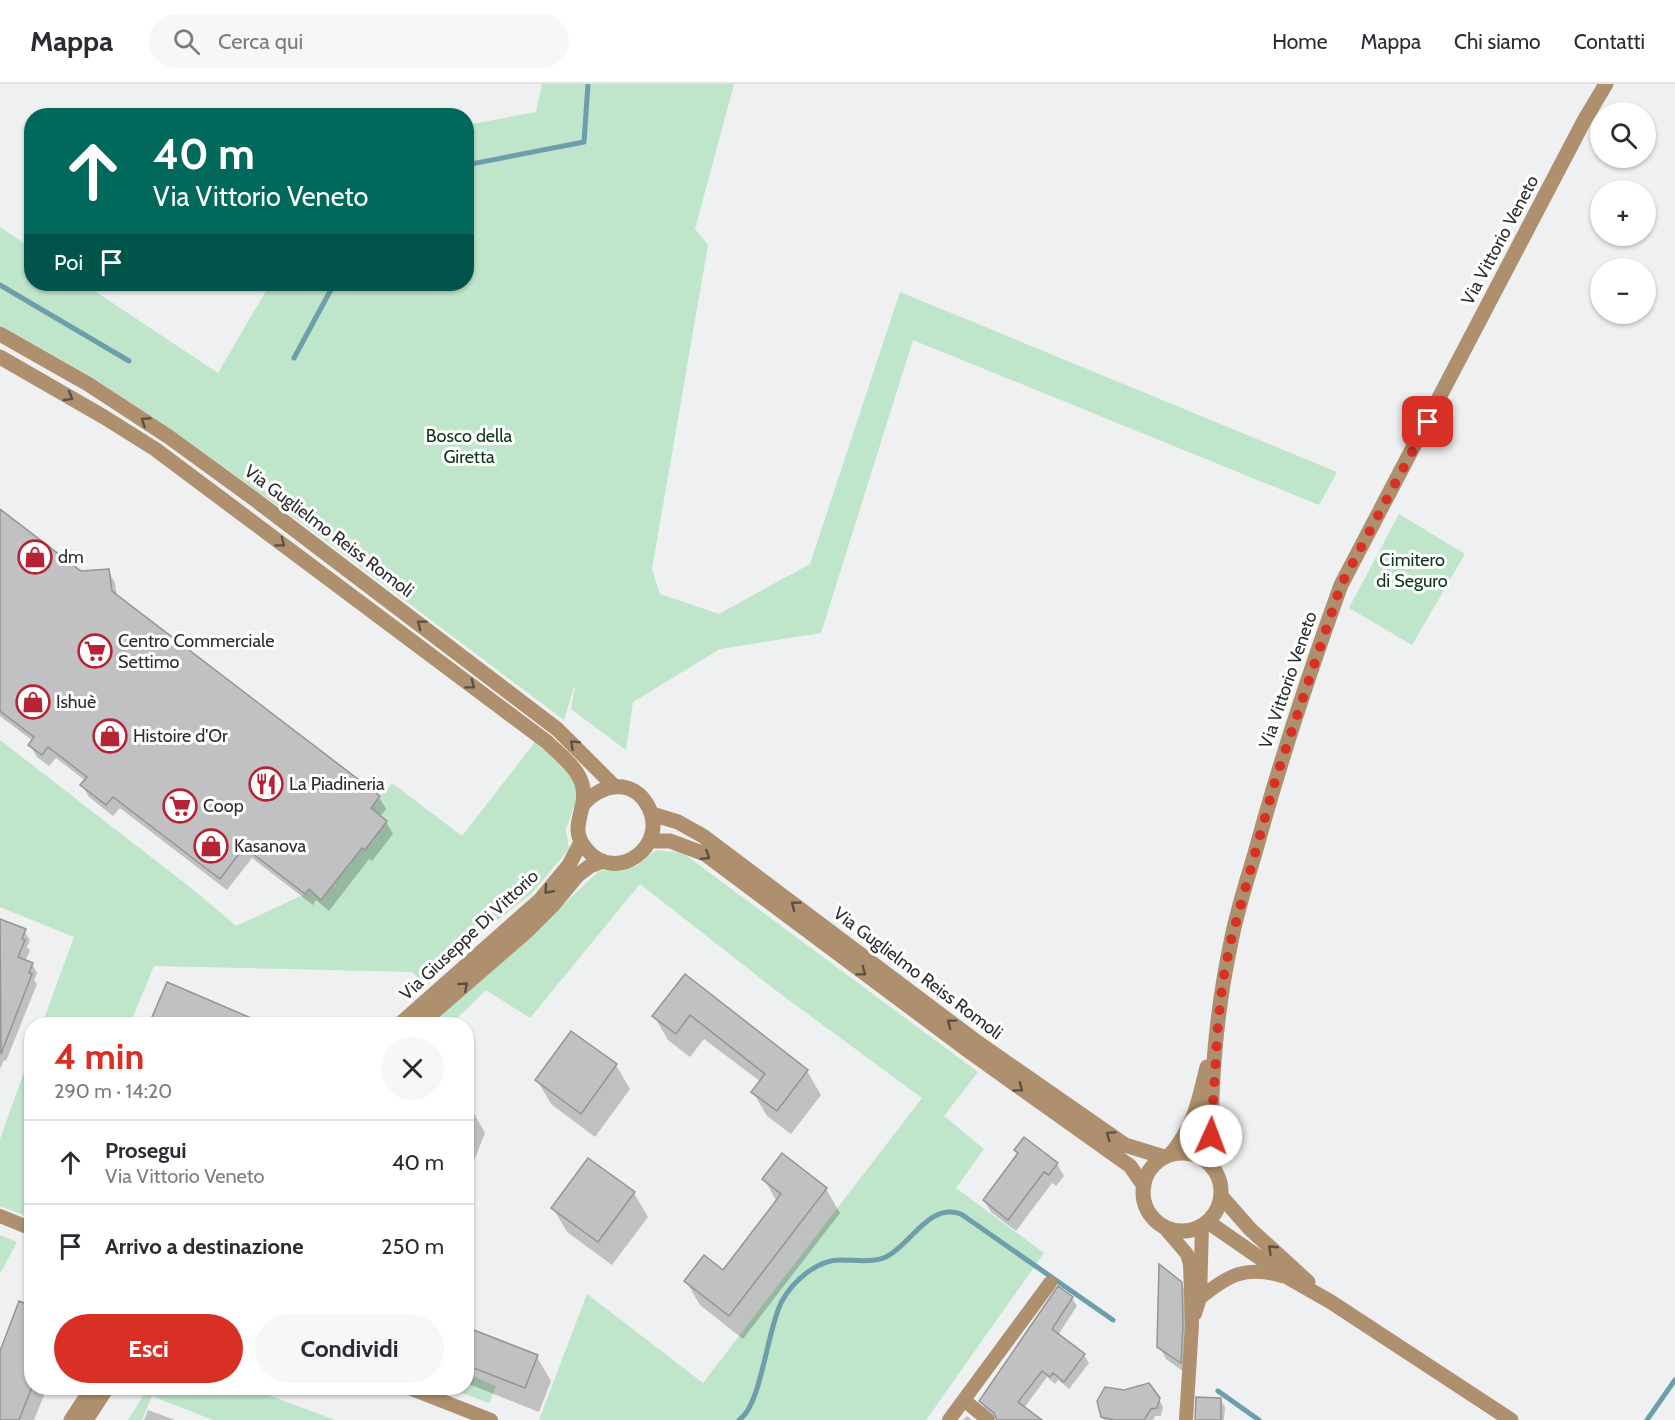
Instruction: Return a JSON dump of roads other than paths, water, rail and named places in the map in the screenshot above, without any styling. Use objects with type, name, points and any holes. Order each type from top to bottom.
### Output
[{"type":"street","name":"Via Vittorio Veneto","points":[[1218,1023],[1231,940],[1276,778],[1341,585],[1585,119],[1606,84]]},
{"type":"street","name":"Via Guglielmo Reiss Romoli","points":[[0,334],[88,384],[169,437],[316,544],[557,729],[615,787]]},
{"type":"street","points":[[0,355],[5,350],[12,351],[54,376],[88,384]]},
{"type":"street","name":"Via Guglielmo Reiss Romoli","points":[[0,355],[155,449],[547,742],[576,772],[583,788],[582,806]]},
{"type":"street","points":[[155,449],[162,445],[170,447],[266,518],[316,544]]},
{"type":"street","points":[[615,787],[627,788],[647,803],[654,827],[651,841],[636,858],[614,864],[603,861],[586,850],[578,830],[578,818],[582,806],[590,796],[602,789],[615,787]]},
{"type":"street","name":"Via Guglielmo Reiss Romoli","points":[[652,814],[678,822],[703,836],[977,1042],[1125,1145],[1167,1156]]},
{"type":"street","name":"Via Guglielmo Reiss Romoli","points":[[651,841],[670,841],[705,854],[970,1052],[1130,1166],[1144,1186]]},
{"type":"street","name":"Via Giuseppe Di Vittorio","points":[[408,1017],[540,900],[569,865],[581,842]]},
{"type":"street","name":"Via Giuseppe Di Vittorio","points":[[428,1017],[527,931],[578,875],[590,866],[603,861]]},
{"type":"street","points":[[1167,1156],[1182,1140],[1195,1117],[1218,1023]]},
{"type":"street","points":[[1163,1226],[1184,1231],[1205,1223],[1217,1210],[1221,1196],[1220,1182],[1214,1169],[1211,1119],[1218,1023]]},
{"type":"street","points":[[1186,1420],[1192,1325],[1190,1264],[1187,1254],[1148,1210],[1143,1195],[1144,1186],[1148,1173],[1157,1161],[1167,1156],[1182,1153],[1193,1154],[1214,1169]]},
{"type":"street","points":[[1221,1196],[1250,1229],[1331,1302]]},
{"type":"street","points":[[0,1216],[24,1226]]},
{"type":"street","points":[[1205,1223],[1512,1420]]},
{"type":"street","points":[[1192,1325],[1200,1298],[1205,1223]]},
{"type":"street","points":[[1200,1298],[1221,1281],[1247,1271],[1265,1271],[1289,1278]]},
{"type":"street","points":[[949,1420],[1050,1283]]},
{"type":"street","points":[[71,1420],[87,1395]]},
{"type":"street","points":[[86,1420],[102,1395]]},
{"type":"street","points":[[427,1395],[491,1420]]},
{"type":"street","points":[[964,1400],[988,1420]]},
{"type":"waterway","points":[[474,163],[584,142],[588,84]]},
{"type":"waterway","points":[[0,285],[129,361]]},
{"type":"waterway","points":[[294,358],[330,291]]},
{"type":"waterway","points":[[739,1420],[747,1412],[753,1399],[777,1313],[792,1286],[814,1268],[831,1261],[869,1261],[886,1257],[904,1244],[921,1226],[939,1214],[950,1212],[961,1214],[1113,1320]]},
{"type":"waterway","points":[[1647,1420],[1675,1380]]},
{"type":"waterway","points":[[1218,1391],[1259,1420]]},
{"type":"place","name":"dm","points":[[35,557]]},
{"type":"place","name":"Centro Commerciale Settimo","points":[[95,651]]},
{"type":"place","name":"Ishuè","points":[[33,702]]},
{"type":"place","name":"Histoire d'Or","points":[[110,736]]},
{"type":"place","name":"La Piadineria","points":[[266,784]]},
{"type":"place","name":"Coop","points":[[180,806]]},
{"type":"place","name":"Kasanova","points":[[211,846]]},
{"type":"park label","name":"Bosco della Giretta","points":[[469,446]]},
{"type":"park label","name":"Cimitero di Seguro","points":[[1412,570]]}]
